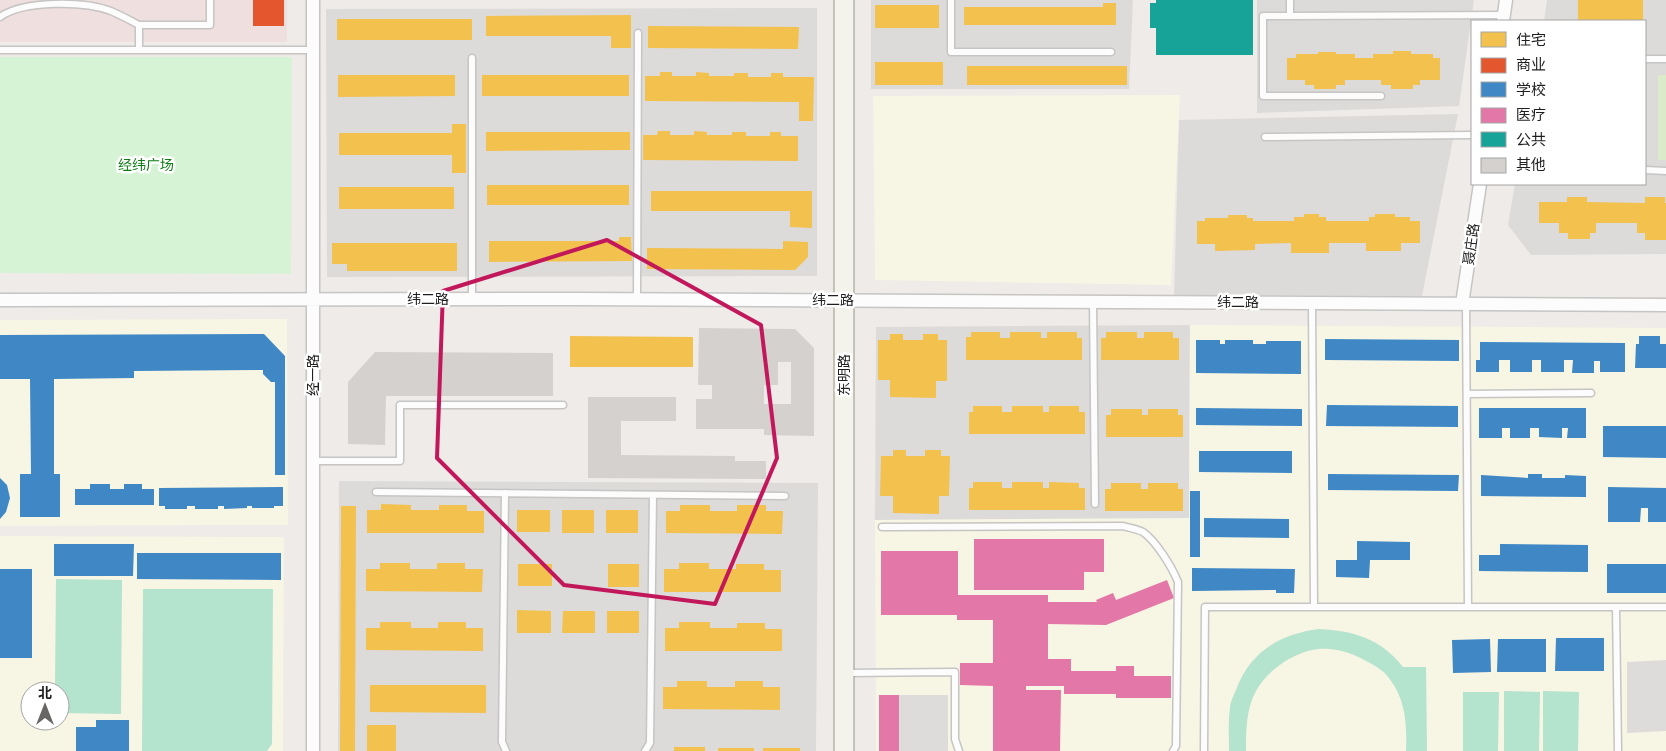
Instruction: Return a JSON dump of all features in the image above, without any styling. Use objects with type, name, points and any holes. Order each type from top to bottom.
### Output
[{"type":"street","name":"经一路","points":[[313,0],[313,751]]},
{"type":"street","name":"东明路","points":[[844,0],[844,751]]},
{"type":"street","points":[[1504,18],[1506,0]]},
{"type":"street","name":"聂庄路","points":[[1464,304],[1480,185]]},
{"type":"street","name":"纬二路","points":[[0,300],[637,299],[1666,305]]},
{"type":"lane","points":[[0,17],[26,6],[55,4],[78,5],[110,10],[139,25],[210,25],[210,0]]},
{"type":"lane","points":[[951,0],[951,52],[1111,52]]},
{"type":"lane","points":[[1290,0],[1290,16]]},
{"type":"lane","points":[[1382,96],[1263,96],[1263,16],[1504,18]]},
{"type":"lane","points":[[139,25],[139,50]]},
{"type":"lane","points":[[637,299],[638,33]]},
{"type":"lane","points":[[0,50],[313,50]]},
{"type":"lane","points":[[472,58],[472,299]]},
{"type":"lane","points":[[1646,59],[1666,59]]},
{"type":"lane","points":[[1265,137],[1471,135]]},
{"type":"lane","points":[[1646,170],[1666,171]]},
{"type":"lane","points":[[1093,302],[1095,504]]},
{"type":"lane","points":[[1312,303],[1314,607]]},
{"type":"lane","points":[[1464,304],[1467,394],[1468,606]]},
{"type":"lane","points":[[1467,394],[1591,393]]},
{"type":"lane","points":[[313,461],[400,461],[400,405],[563,405]]},
{"type":"lane","points":[[376,492],[784,496]]},
{"type":"lane","points":[[505,494],[502,742],[506,751]]},
{"type":"lane","points":[[645,751],[650,743],[653,495]]},
{"type":"lane","points":[[882,526],[1123,526],[1143,532],[1173,569],[1178,582],[1176,746],[1173,751]]},
{"type":"lane","points":[[1204,751],[1205,607],[1666,607]]},
{"type":"lane","points":[[1616,607],[1618,751]]},
{"type":"lane","points":[[844,673],[955,672],[955,739],[959,751]]},
{"type":"highlighted area","points":[[607,240],[761,325],[777,458],[715,604],[564,585],[437,458],[443,291]]},
{"type":"shaded area","points":[[0,0],[287,0],[287,42],[0,42]]},
{"type":"shaded area","points":[[871,0],[1133,0],[1129,89],[871,89]]},
{"type":"shaded area","points":[[1257,0],[1474,0],[1459,106],[1257,113]]},
{"type":"shaded area","points":[[1547,0],[1666,0],[1666,254],[1531,255],[1508,225],[1515,185],[1646,185],[1646,20],[1544,20]]},
{"type":"shaded area","points":[[817,8],[817,276],[327,277],[326,9]]},
{"type":"shaded area","points":[[1180,95],[1171,285],[875,280],[873,96]]},
{"type":"shaded area","points":[[1458,114],[1422,296],[1174,295],[1179,120]]},
{"type":"shaded area","points":[[287,319],[288,525],[0,526],[0,320]]},
{"type":"shaded area","points":[[1190,325],[1189,519],[875,520],[876,327]]},
{"type":"shaded area","points":[[1190,325],[1666,328],[1666,751],[876,751],[875,520],[1189,518]]},
{"type":"shaded area","points":[[339,481],[818,483],[816,751],[338,751]]},
{"type":"shaded area","points":[[0,536],[284,537],[283,751],[0,751]]},
{"type":"shaded area","points":[[1666,660],[1666,731],[1627,733],[1627,662]]},
{"type":"shaded area","points":[[899,695],[948,695],[948,751],[899,751]]},
{"type":"green space","name":"经纬广场","points":[[0,57],[292,57],[291,274],[0,273]]},
{"type":"green space","points":[[1658,75],[1666,75],[1666,160],[1658,160]]},
{"type":"green space","points":[[56,579],[122,580],[121,714],[70,713],[70,681],[55,681]]},
{"type":"green space","points":[[143,589],[273,589],[272,744],[267,751],[142,751]]},
{"type":"green space","points":[[1319,629],[1355,634],[1366,638],[1385,649],[1403,667],[1426,667],[1427,751],[1406,751],[1406,722],[1402,704],[1395,686],[1385,673],[1374,665],[1349,653],[1319,649],[1308,651],[1287,660],[1261,682],[1248,712],[1246,751],[1229,751],[1229,713],[1231,703],[1242,676],[1250,665],[1258,655],[1280,640],[1305,631]]},
{"type":"green space","points":[[1504,691],[1540,692],[1539,751],[1504,751]]},
{"type":"green space","points":[[1543,691],[1579,692],[1578,751],[1543,751]]},
{"type":"green space","points":[[1463,692],[1499,692],[1498,751],[1463,751]]},
{"type":"building: 住宅","points":[[1578,0],[1643,0],[1643,20],[1578,20]]},
{"type":"building: 住宅","points":[[1103,3],[1116,3],[1116,25],[964,25],[964,7],[1103,7]]},
{"type":"building: 住宅","points":[[875,5],[939,5],[939,28],[875,28]]},
{"type":"building: 住宅","points":[[631,15],[631,48],[611,48],[611,36],[486,36],[486,16]]},
{"type":"building: 住宅","points":[[337,19],[472,19],[472,40],[337,40]]},
{"type":"building: 住宅","points":[[648,26],[799,27],[798,49],[648,48]]},
{"type":"building: 住宅","points":[[1393,51],[1411,51],[1411,54],[1433,54],[1433,58],[1440,58],[1440,80],[1420,80],[1420,85],[1413,85],[1413,89],[1391,89],[1391,85],[1381,85],[1381,80],[1345,80],[1345,85],[1336,85],[1336,89],[1314,89],[1314,85],[1305,85],[1305,80],[1287,80],[1287,58],[1296,58],[1296,54],[1336,52],[1336,54],[1355,54],[1355,58],[1373,58],[1373,54],[1393,54]]},
{"type":"building: 住宅","points":[[875,62],[943,62],[943,85],[875,85]]},
{"type":"building: 住宅","points":[[967,66],[1127,66],[1127,85],[967,85]]},
{"type":"building: 住宅","points":[[660,72],[672,72],[672,76],[696,76],[696,72],[709,73],[709,76],[734,76],[734,73],[748,73],[748,77],[771,77],[771,73],[783,73],[783,77],[814,77],[813,121],[799,121],[799,102],[645,101],[645,76],[660,76]]},
{"type":"building: 住宅","points":[[338,75],[455,75],[455,96],[338,97]]},
{"type":"building: 住宅","points":[[482,75],[629,75],[629,96],[482,96]]},
{"type":"building: 住宅","points":[[452,124],[466,124],[466,173],[452,173],[452,155],[339,155],[339,133],[452,133]]},
{"type":"building: 住宅","points":[[658,131],[670,131],[670,135],[694,135],[694,131],[707,132],[707,135],[732,135],[732,132],[746,132],[746,136],[770,136],[770,132],[781,132],[781,136],[798,136],[798,161],[643,160],[643,135],[657,135]]},
{"type":"building: 住宅","points":[[486,132],[630,132],[630,150],[486,151]]},
{"type":"building: 住宅","points":[[487,185],[629,185],[629,205],[487,205]]},
{"type":"building: 住宅","points":[[339,187],[454,187],[454,209],[339,209]]},
{"type":"building: 住宅","points":[[651,191],[812,191],[812,228],[790,227],[790,211],[651,211]]},
{"type":"building: 住宅","points":[[1567,197],[1587,197],[1587,202],[1645,203],[1645,197],[1665,197],[1666,240],[1645,240],[1645,233],[1637,233],[1637,223],[1596,223],[1596,233],[1590,233],[1590,239],[1568,239],[1568,233],[1559,233],[1559,223],[1539,223],[1539,202],[1567,202]]},
{"type":"building: 住宅","points":[[1304,214],[1319,214],[1319,217],[1326,217],[1326,221],[1369,221],[1369,217],[1375,217],[1375,214],[1395,214],[1395,217],[1410,217],[1410,221],[1420,221],[1420,243],[1401,243],[1401,251],[1366,251],[1366,243],[1329,243],[1329,253],[1291,253],[1291,243],[1255,244],[1255,250],[1215,251],[1215,244],[1197,244],[1197,221],[1205,221],[1205,218],[1228,218],[1228,215],[1247,215],[1247,218],[1253,218],[1253,221],[1294,221],[1294,217],[1304,217]]},
{"type":"building: 住宅","points":[[619,237],[631,237],[632,261],[489,262],[489,241],[619,241]]},
{"type":"building: 住宅","points":[[783,241],[808,242],[808,257],[795,270],[647,269],[647,248],[783,249]]},
{"type":"building: 住宅","points":[[332,243],[457,243],[457,271],[347,271],[347,264],[332,264]]},
{"type":"building: 住宅","points":[[971,332],[1000,332],[1000,338],[1010,338],[1010,332],[1041,332],[1041,338],[1047,338],[1047,332],[1077,332],[1077,338],[1082,338],[1082,360],[966,360],[966,337],[971,337]]},
{"type":"building: 住宅","points":[[1106,332],[1137,332],[1137,338],[1144,338],[1144,332],[1173,332],[1173,338],[1179,338],[1179,360],[1101,360],[1101,338],[1106,338]]},
{"type":"building: 住宅","points":[[890,334],[903,334],[903,340],[923,340],[923,334],[938,334],[938,340],[947,340],[947,381],[936,381],[936,398],[890,397],[890,380],[878,380],[878,340],[890,340]]},
{"type":"building: 住宅","points":[[570,336],[693,337],[693,367],[570,367]]},
{"type":"building: 住宅","points":[[973,406],[1002,406],[1002,412],[1012,412],[1012,406],[1043,406],[1043,412],[1049,412],[1049,406],[1079,406],[1079,412],[1085,412],[1085,434],[969,434],[969,412],[973,412]]},
{"type":"building: 住宅","points":[[1111,409],[1142,409],[1142,415],[1148,415],[1148,409],[1178,409],[1178,415],[1183,415],[1183,437],[1106,437],[1106,415],[1111,415]]},
{"type":"building: 住宅","points":[[893,450],[906,450],[906,456],[925,456],[925,450],[941,450],[941,456],[950,456],[949,496],[939,496],[939,514],[893,513],[893,496],[880,496],[881,456],[893,456]]},
{"type":"building: 住宅","points":[[973,482],[1002,482],[1002,488],[1012,488],[1012,482],[1043,482],[1043,488],[1049,488],[1049,482],[1079,483],[1079,488],[1085,488],[1085,510],[969,510],[969,488],[973,488]]},
{"type":"building: 住宅","points":[[1111,483],[1141,483],[1141,489],[1148,489],[1148,483],[1178,483],[1178,489],[1183,489],[1183,511],[1105,511],[1105,489],[1111,489]]},
{"type":"building: 住宅","points":[[381,504],[411,505],[411,510],[439,510],[439,505],[467,505],[467,511],[484,511],[484,533],[367,533],[367,510],[381,510]]},
{"type":"building: 住宅","points":[[680,505],[710,505],[710,511],[737,511],[737,505],[766,505],[766,511],[783,511],[782,534],[666,533],[666,511],[680,511]]},
{"type":"building: 住宅","points":[[341,506],[356,506],[355,751],[340,751]]},
{"type":"building: 住宅","points":[[517,510],[550,510],[550,532],[517,532]]},
{"type":"building: 住宅","points":[[562,510],[594,510],[594,533],[562,533]]},
{"type":"building: 住宅","points":[[606,510],[638,510],[638,533],[606,533]]},
{"type":"building: 住宅","points":[[380,563],[410,563],[410,569],[437,569],[437,563],[465,563],[465,569],[483,569],[482,592],[366,591],[366,569],[380,569]]},
{"type":"building: 住宅","points":[[679,563],[709,563],[709,569],[736,569],[736,564],[764,564],[764,570],[781,570],[781,592],[664,592],[664,569],[679,569]]},
{"type":"building: 住宅","points":[[518,564],[552,564],[552,586],[518,586]]},
{"type":"building: 住宅","points":[[608,564],[639,564],[639,587],[608,587]]},
{"type":"building: 住宅","points":[[517,610],[551,611],[551,633],[517,633]]},
{"type":"building: 住宅","points":[[563,611],[595,611],[595,633],[562,633]]},
{"type":"building: 住宅","points":[[607,611],[639,611],[639,633],[607,633]]},
{"type":"building: 住宅","points":[[380,622],[411,622],[411,628],[438,628],[438,622],[466,622],[466,628],[483,628],[483,651],[366,650],[366,628],[380,628]]},
{"type":"building: 住宅","points":[[679,622],[710,622],[710,628],[737,628],[737,623],[765,623],[765,629],[782,629],[782,651],[665,651],[665,628],[679,628]]},
{"type":"building: 住宅","points":[[677,681],[707,681],[707,687],[735,687],[735,681],[763,681],[763,687],[780,687],[780,710],[663,709],[663,687],[677,687]]},
{"type":"building: 住宅","points":[[370,685],[486,685],[486,713],[370,712]]},
{"type":"building: 住宅","points":[[367,725],[396,725],[396,751],[367,751]]},
{"type":"building: 住宅","points":[[674,747],[705,747],[705,751],[674,751]]},
{"type":"building: 住宅","points":[[718,748],[754,748],[754,751],[718,751]]},
{"type":"building: 住宅","points":[[763,748],[800,748],[800,751],[763,751]]},
{"type":"building: 商业","points":[[253,0],[284,0],[284,26],[253,26]]},
{"type":"building: 学校","points":[[264,334],[285,356],[285,475],[275,475],[275,382],[271,382],[263,374],[263,370],[134,371],[134,378],[54,379],[54,474],[60,474],[60,517],[20,517],[20,474],[31,474],[30,379],[0,379],[0,335]]},
{"type":"building: 学校","points":[[1639,336],[1660,336],[1660,344],[1666,344],[1666,368],[1635,368],[1636,344],[1639,344]]},
{"type":"building: 学校","points":[[1325,339],[1459,340],[1459,361],[1325,360]]},
{"type":"building: 学校","points":[[1196,340],[1220,340],[1220,344],[1225,344],[1225,340],[1253,340],[1253,344],[1266,344],[1266,341],[1301,341],[1301,374],[1196,373]]},
{"type":"building: 学校","points":[[1480,342],[1625,343],[1625,372],[1600,372],[1600,361],[1594,361],[1594,373],[1572,373],[1573,360],[1564,360],[1564,372],[1541,372],[1541,360],[1532,360],[1532,372],[1510,372],[1510,360],[1499,360],[1499,372],[1476,372],[1476,360],[1480,360]]},
{"type":"building: 学校","points":[[1327,405],[1458,406],[1458,427],[1326,426]]},
{"type":"building: 学校","points":[[1196,408],[1302,409],[1302,426],[1196,425]]},
{"type":"building: 学校","points":[[1479,408],[1586,408],[1586,438],[1567,438],[1568,428],[1562,428],[1562,438],[1539,437],[1539,428],[1530,428],[1530,438],[1510,438],[1510,428],[1502,428],[1502,438],[1479,438]]},
{"type":"building: 学校","points":[[1603,426],[1666,426],[1666,458],[1603,457]]},
{"type":"building: 学校","points":[[1199,451],[1292,451],[1292,473],[1199,472]]},
{"type":"building: 学校","points":[[1328,474],[1459,475],[1458,491],[1328,490]]},
{"type":"building: 学校","points":[[1528,474],[1542,474],[1542,478],[1565,478],[1565,475],[1586,476],[1586,497],[1481,496],[1481,475],[1528,478]]},
{"type":"building: 学校","points":[[0,478],[7,485],[10,498],[6,512],[0,519]]},
{"type":"building: 学校","points":[[90,484],[110,484],[110,489],[124,489],[124,484],[142,484],[142,489],[154,489],[154,505],[75,505],[75,489],[90,489]]},
{"type":"building: 学校","points":[[283,487],[283,506],[274,506],[274,508],[252,508],[252,506],[247,506],[247,508],[224,509],[224,506],[218,506],[218,509],[195,509],[195,506],[187,506],[187,509],[165,509],[165,506],[159,506],[159,488]]},
{"type":"building: 学校","points":[[1608,487],[1666,488],[1666,522],[1648,522],[1648,508],[1641,508],[1640,522],[1608,522]]},
{"type":"building: 学校","points":[[1190,491],[1200,491],[1200,557],[1190,557]]},
{"type":"building: 学校","points":[[1204,518],[1289,519],[1289,538],[1204,537]]},
{"type":"building: 学校","points":[[1357,541],[1410,542],[1410,560],[1370,560],[1369,578],[1336,577],[1336,560],[1357,560]]},
{"type":"building: 学校","points":[[54,544],[134,544],[133,576],[54,576]]},
{"type":"building: 学校","points":[[1500,544],[1588,545],[1588,572],[1479,571],[1479,555],[1500,555]]},
{"type":"building: 学校","points":[[137,553],[281,553],[281,580],[137,579]]},
{"type":"building: 学校","points":[[1607,564],[1666,564],[1666,593],[1607,593]]},
{"type":"building: 学校","points":[[1192,568],[1295,569],[1294,593],[1276,593],[1276,590],[1192,591]]},
{"type":"building: 学校","points":[[0,569],[32,569],[32,658],[0,658]]},
{"type":"building: 学校","points":[[1556,638],[1604,638],[1604,671],[1555,671]]},
{"type":"building: 学校","points":[[1490,639],[1491,672],[1453,673],[1452,640]]},
{"type":"building: 学校","points":[[1498,639],[1546,639],[1546,672],[1497,672]]},
{"type":"building: 学校","points":[[96,720],[129,720],[129,751],[76,751],[76,727],[96,727]]},
{"type":"building: 医疗","points":[[974,539],[1104,539],[1104,572],[1084,572],[1084,590],[974,590]]},
{"type":"building: 医疗","points":[[881,551],[958,551],[958,595],[1048,595],[1048,602],[1097,602],[1096,600],[1113,593],[1116,600],[1167,580],[1174,598],[1106,625],[1048,624],[1048,659],[1071,659],[1071,671],[1116,671],[1116,666],[1134,666],[1134,676],[1171,676],[1171,698],[1116,698],[1116,694],[1064,694],[1064,686],[1026,686],[1026,690],[1061,690],[1060,751],[993,751],[993,686],[960,685],[960,663],[993,663],[993,620],[957,620],[957,615],[881,615]]},
{"type":"building: 医疗","points":[[879,695],[899,695],[899,751],[879,751]]},
{"type":"building: 公共","points":[[1156,0],[1253,0],[1253,55],[1156,55],[1156,28],[1150,28],[1150,3],[1156,3]]},
{"type":"building: 其他","points":[[699,328],[795,329],[814,348],[814,436],[764,435],[764,429],[696,429],[696,399],[712,399],[712,385],[698,385]],"holes":[[[778,362],[791,362],[791,404],[764,404],[764,385],[778,385]]]},
{"type":"building: 其他","points":[[375,352],[553,353],[553,396],[386,396],[385,445],[348,444],[348,382]]},
{"type":"building: 其他","points":[[588,397],[676,397],[676,421],[621,421],[621,455],[735,456],[735,461],[766,461],[766,479],[588,478]]}]
